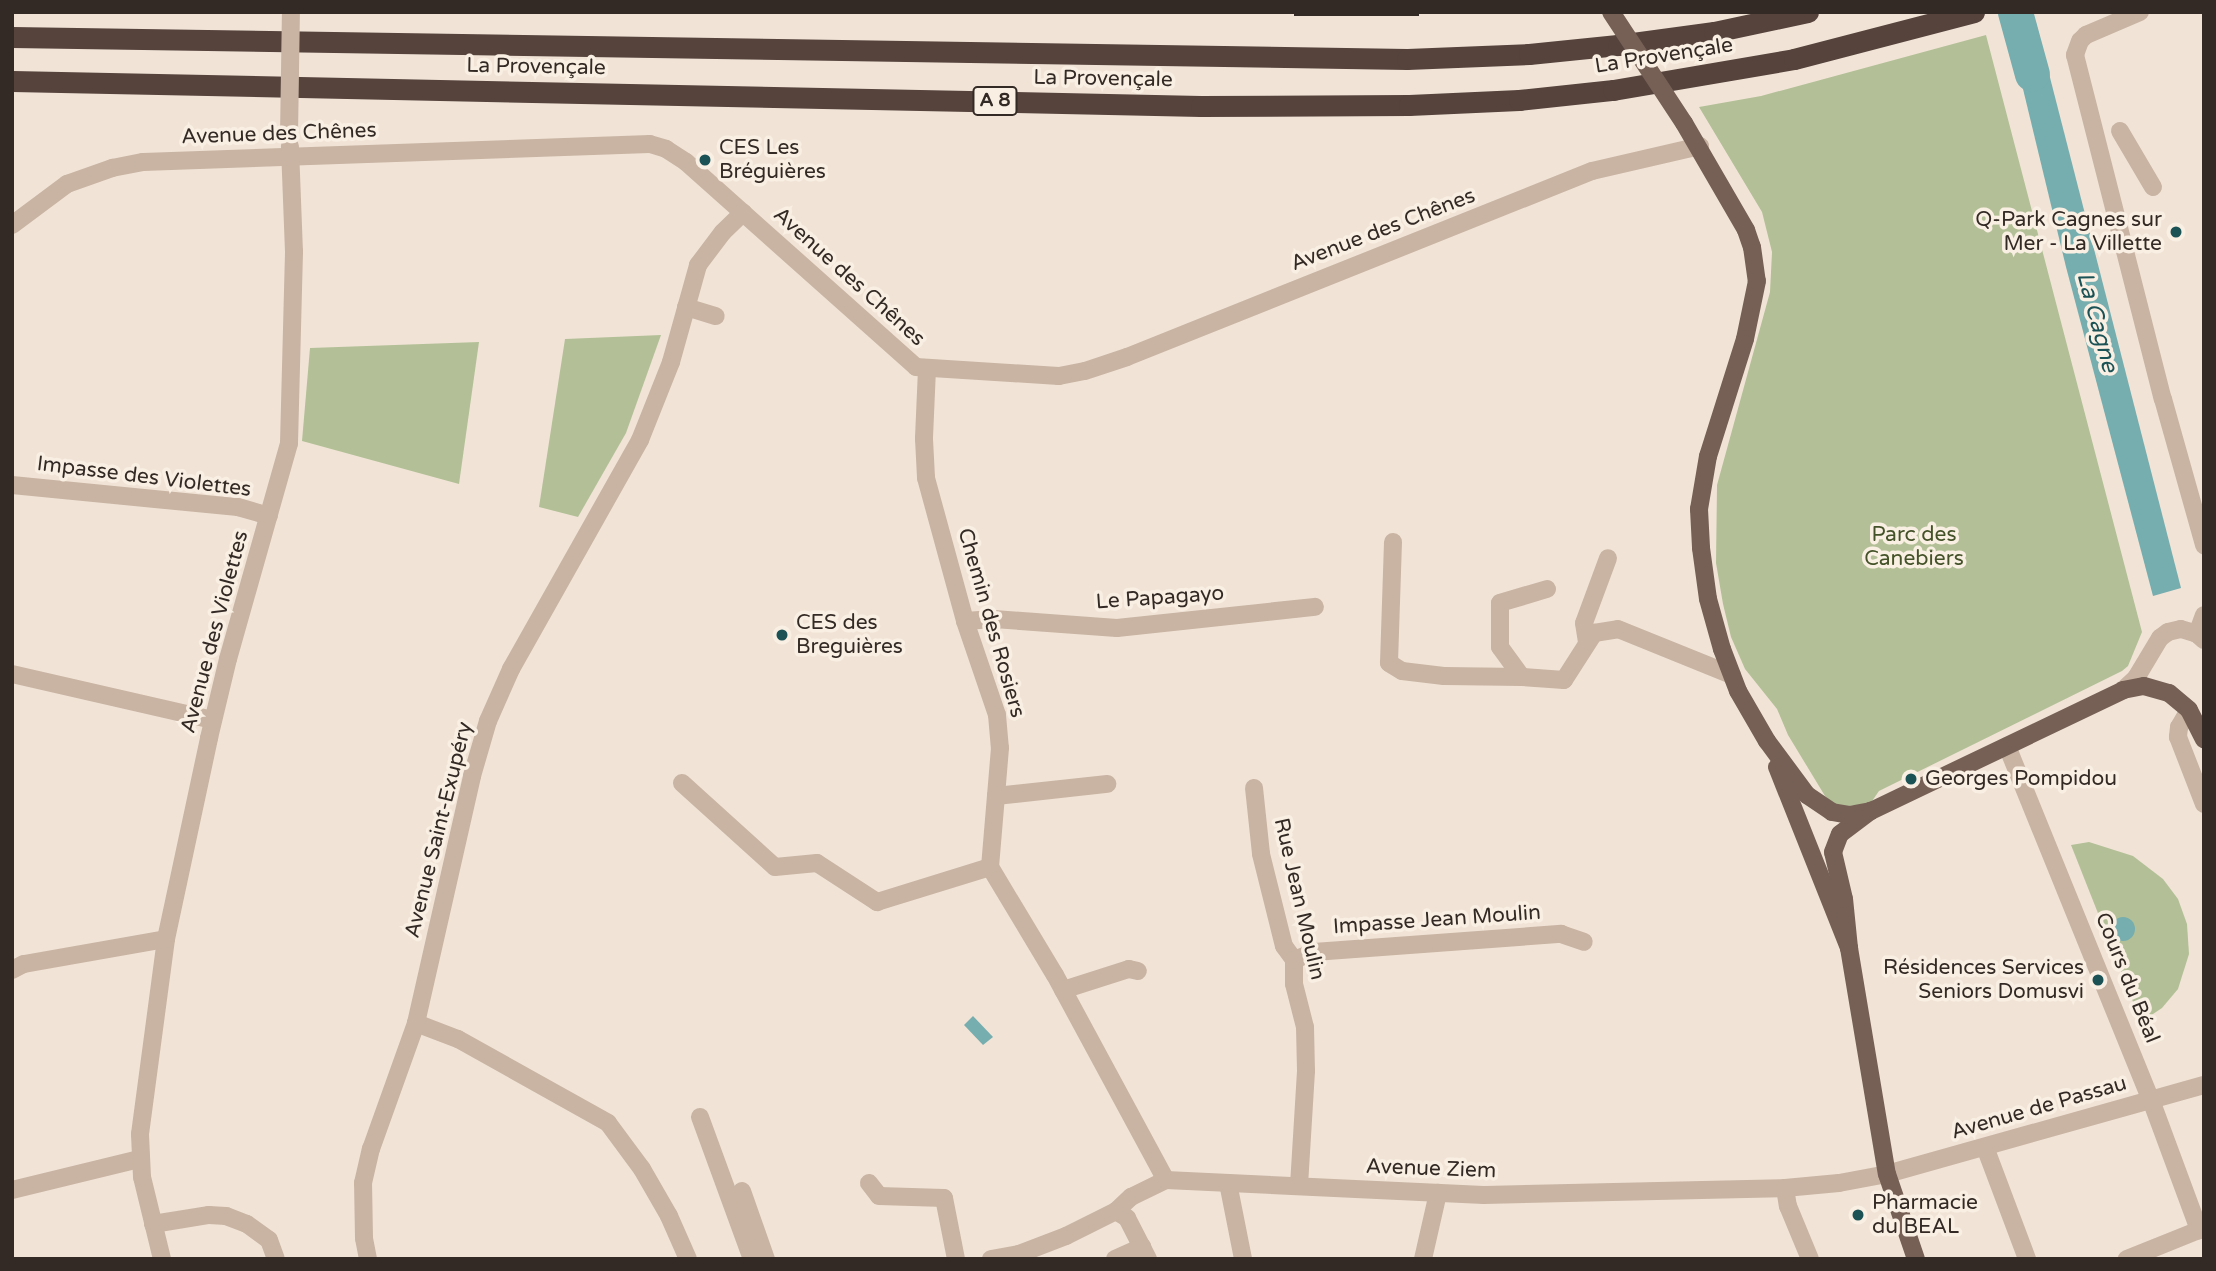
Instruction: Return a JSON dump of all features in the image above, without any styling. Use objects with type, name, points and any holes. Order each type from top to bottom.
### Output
[{"type":"highway","name":"La Provençale","points":[[12,37],[1394,59],[1529,54],[1618,45],[1714,32],[1808,12]]},
{"type":"highway","name":"La Provençale","points":[[12,81],[1201,106],[1409,105],[1518,100],[1613,90],[1794,59],[1972,13]]},
{"type":"main road","points":[[1611,12],[1700,146],[1746,230],[1752,247],[1757,281],[1745,339],[1708,456],[1699,509],[1708,599],[1732,675],[1768,741],[1849,948]]},
{"type":"main road","points":[[1916,1259],[1887,1174],[1849,948],[1844,899],[1833,852],[1840,834],[1871,811],[2123,690],[2144,686],[2156,688],[2181,700],[2196,712],[2203,736]]},
{"type":"main road","points":[[1768,741],[1816,804],[1832,812],[1849,815],[1871,811]]},
{"type":"street","name":"Avenue des Violettes","points":[[162,1259],[139,1159],[166,939],[214,720],[286,458],[290,425],[294,252],[289,135],[291,12]]},
{"type":"street","points":[[2140,12],[2086,35],[2080,41],[2075,55],[2204,545]]},
{"type":"street","points":[[2120,131],[2153,187]]},
{"type":"street","name":"Avenue des Chênes","points":[[12,225],[67,184],[120,166],[171,161],[650,144],[666,149],[686,162],[912,365],[927,369],[1047,376],[1085,371],[1451,230],[1592,171],[1700,146]]},
{"type":"street","name":"Avenue Saint-Exupéry","points":[[368,1259],[364,1238],[363,1184],[371,1149],[416,1023],[472,776],[488,721],[511,669],[640,440],[671,362],[698,265],[723,232],[743,213]]},
{"type":"street","points":[[685,309],[716,316]]},
{"type":"street","name":"Chemin des Rosiers","points":[[927,369],[924,439],[926,478],[965,621],[997,715],[1000,748],[990,867]]},
{"type":"street","points":[[2173,408],[2173,430]]},
{"type":"street","name":"Impasse des Violettes","points":[[12,485],[238,507],[269,516]]},
{"type":"street","points":[[1393,542],[1389,663],[1402,671],[1564,680],[1594,633],[1618,629],[1732,675]]},
{"type":"street","points":[[1587,642],[1584,623],[1608,558]]},
{"type":"street","points":[[1522,677],[1500,647],[1500,603],[1547,589]]},
{"type":"street","name":"Le Papagayo","points":[[965,621],[994,619],[1117,628],[1315,607]]},
{"type":"street","points":[[2123,690],[2136,678],[2160,638],[2168,632],[2181,629],[2200,637],[2204,615]]},
{"type":"street","points":[[12,674],[214,720]]},
{"type":"street","points":[[2196,712],[2179,727],[2178,737],[2204,804]]},
{"type":"street","name":"Cours du Béal","points":[[2007,746],[2151,1100],[2199,1230],[2127,1259]]},
{"type":"street","points":[[682,783],[775,867],[817,863],[877,902],[990,867],[1063,990],[1166,1181]]},
{"type":"street","points":[[996,796],[1107,784]]},
{"type":"street","name":"Rue Jean Moulin","points":[[1254,789],[1261,853],[1284,946],[1294,960],[1294,984],[1304,1027],[1306,1071],[1299,1186]]},
{"type":"street","name":"Impasse Jean Moulin","points":[[1294,960],[1314,952],[1561,934],[1584,942]]},
{"type":"street","points":[[16,964],[166,939]]},
{"type":"street","points":[[1063,990],[1129,969],[1138,971]]},
{"type":"street","points":[[416,1023],[458,1039],[608,1123],[642,1169],[670,1216],[688,1259]]},
{"type":"street","name":"Avenue de Passau","points":[[1887,1174],[2204,1085]]},
{"type":"street","points":[[700,1117],[752,1259]]},
{"type":"street","points":[[1985,1147],[2027,1259]]},
{"type":"street","points":[[12,1190],[139,1159]]},
{"type":"street","name":"Avenue Ziem","points":[[990,1259],[1037,1248],[1116,1211],[1132,1197],[1166,1181],[1437,1193],[1666,1193],[1785,1188],[1839,1183],[1887,1174]]},
{"type":"street","points":[[1228,1182],[1242,1259]]},
{"type":"street","points":[[870,1184],[878,1196],[944,1198],[957,1259]]},
{"type":"street","points":[[1785,1188],[1788,1206],[1810,1259]]},
{"type":"street","points":[[742,1191],[766,1259]]},
{"type":"street","points":[[1423,1259],[1437,1193]]},
{"type":"street","points":[[1115,1259],[1145,1253],[1127,1218],[1116,1211]]},
{"type":"street","points":[[153,1224],[226,1216],[260,1232],[269,1240],[276,1259]]},
{"type":"green space","name":"Parc des Canebiers","points":[[1986,35],[2142,632],[2128,666],[2122,671],[1879,791],[1870,804],[1837,807],[1825,796],[1788,735],[1777,709],[1745,669],[1731,637],[1723,604],[1716,563],[1717,485],[1770,292],[1772,252],[1762,212],[1699,107],[1761,96]]},
{"type":"green space","points":[[661,335],[626,433],[578,517],[539,507],[565,339]]},
{"type":"green space","points":[[479,342],[459,484],[302,441],[310,348]]},
{"type":"green space","points":[[2089,842],[2133,856],[2163,879],[2178,899],[2187,924],[2189,954],[2178,989],[2162,1008],[2141,1022],[2071,845]]},
{"type":"water","points":[[2036,23],[2181,588],[2153,596],[2066,267],[2009,31]]},
{"type":"water","points":[[2123,917],[2134,924],[2135,929],[2128,940],[2123,941],[2112,934],[2111,929],[2118,918]]},
{"type":"water","points":[[973,1016],[993,1037],[983,1045],[964,1025]]},
{"type":"waterway","name":"La Cagne","points":[[2015,12],[2032,74]]},
{"type":"railway","points":[[1294,12],[1419,12]]},
{"type":"place","name":"CES Les Bréguières","points":[[705,160]]},
{"type":"place","name":"Q-Park Cagnes sur Mer - La Villette","points":[[2176,232]]},
{"type":"place","name":"CES des Breguières","points":[[782,635]]},
{"type":"place","name":"Georges Pompidou","points":[[1911,779]]},
{"type":"place","name":"Résidences Services Seniors Domusvi","points":[[2098,980]]},
{"type":"place","name":"Pharmacie du BEAL","points":[[1858,1215]]}]
